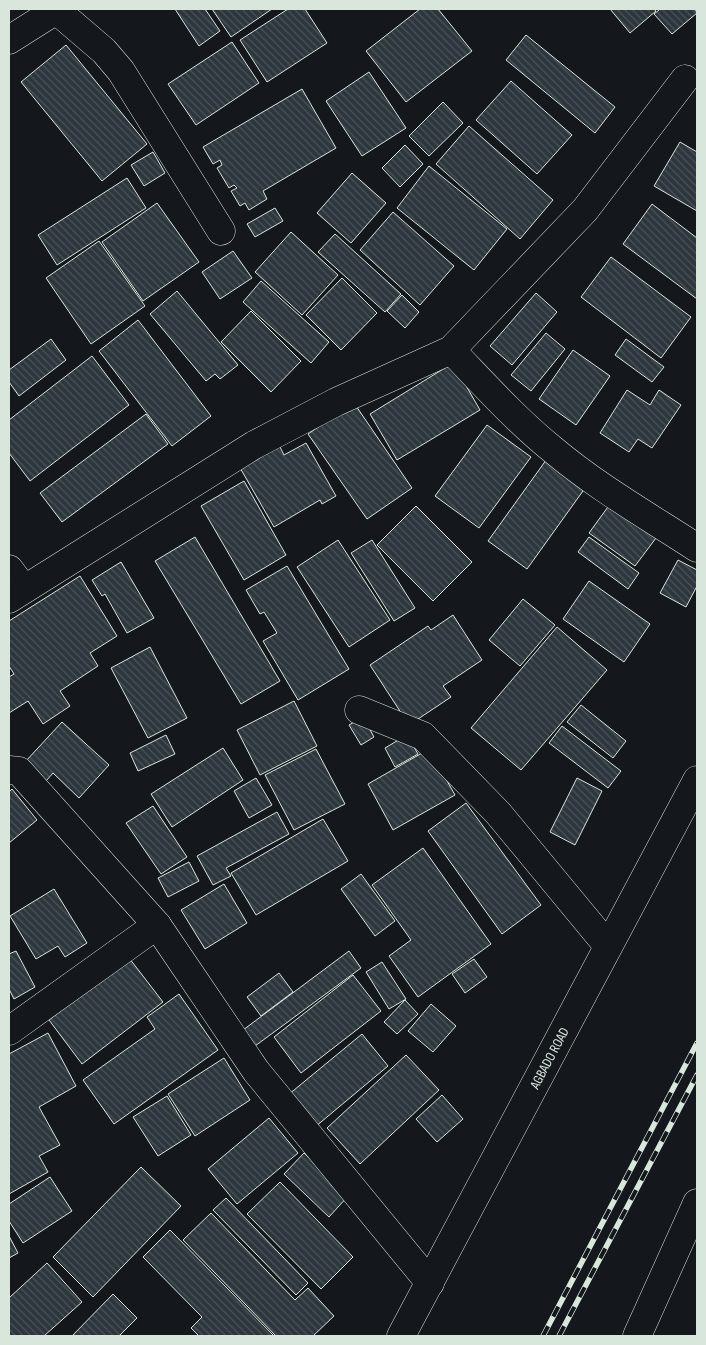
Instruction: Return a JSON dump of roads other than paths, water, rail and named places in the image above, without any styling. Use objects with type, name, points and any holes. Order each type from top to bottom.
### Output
[{"type":"street","points":[[9,40],[56,9],[104,51],[121,71],[221,231]]},
{"type":"street","points":[[14,586],[254,445],[336,402],[451,350],[585,210],[685,78]]},
{"type":"street","points":[[451,350],[516,417],[551,449],[595,482],[697,548]]},
{"type":"street","points":[[359,710],[423,736],[498,813],[608,946]]},
{"type":"street","points":[[9,770],[20,771],[157,925],[256,1071],[430,1283]]},
{"type":"street","name":"AGBADO ROAD","points":[[402,1336],[697,780]]},
{"type":"street","points":[[9,1031],[157,925]]},
{"type":"street","points":[[637,1336],[697,1203]]},
{"type":"railway","points":[[543,1336],[697,1043]]},
{"type":"railway","points":[[559,1336],[697,1075]]}]
